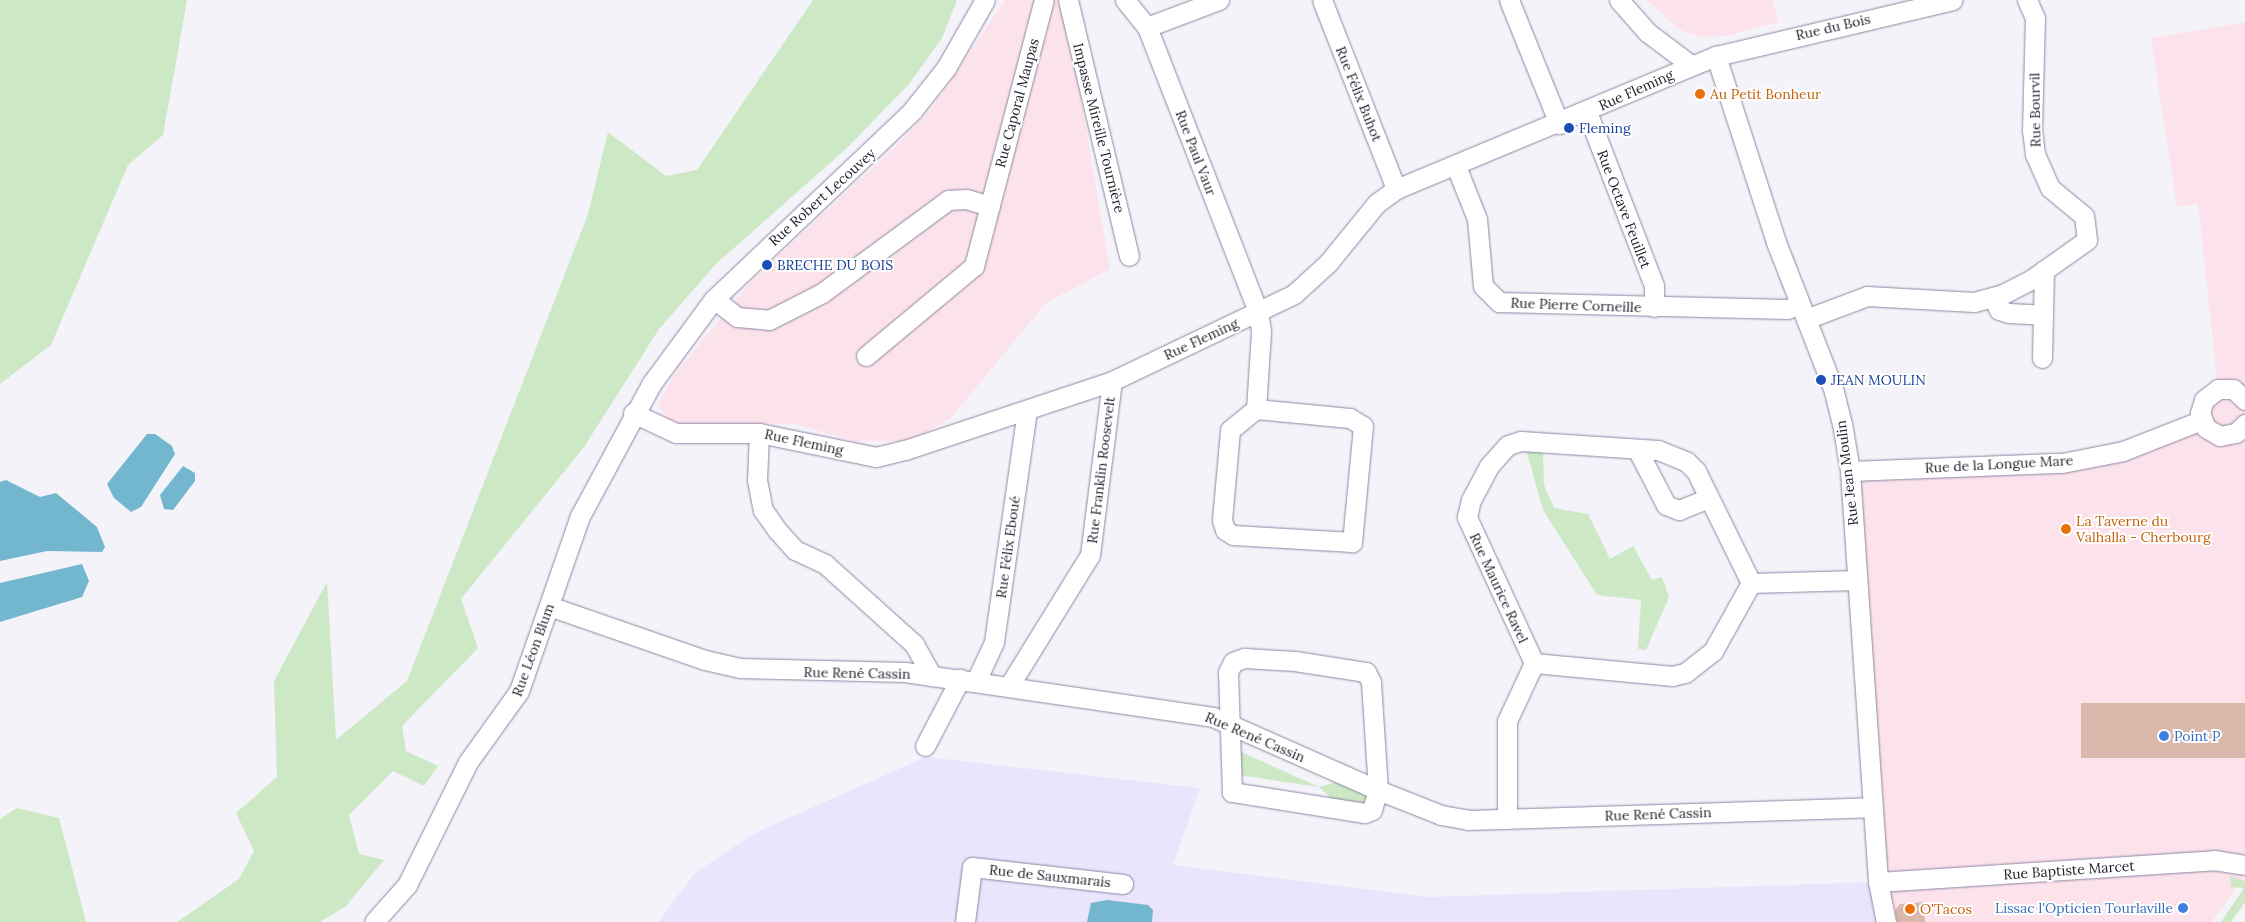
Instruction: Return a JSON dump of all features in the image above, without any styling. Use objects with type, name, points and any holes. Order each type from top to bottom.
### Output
[{"type":"street","name":"Rue Robert Lecouvey","points":[[633,413],[714,299],[906,117],[946,68],[985,0]]},
{"type":"street","name":"Rue Caporal Maupas","points":[[866,356],[974,266],[1044,0]]},
{"type":"street","name":"Impasse Mireille Tournière","points":[[1068,0],[1129,256]]},
{"type":"street","name":"Rue Paul Vaur","points":[[1125,0],[1146,27],[1258,312],[1261,332],[1256,409]]},
{"type":"street","points":[[1146,27],[1219,0]]},
{"type":"street","name":"Rue Félix Buhot","points":[[1322,0],[1396,189]]},
{"type":"street","points":[[1510,0],[1559,124]]},
{"type":"street","points":[[1619,0],[1647,32],[1691,65]]},
{"type":"street","name":"Rue du Bois","points":[[1716,56],[1952,0]]},
{"type":"street","name":"Rue Bourvil","points":[[1802,312],[1867,296],[1974,302],[1993,297],[2044,270],[2087,240],[2088,228],[2084,216],[2050,188],[2035,154],[2032,131],[2035,18],[2027,0]]},
{"type":"street","name":"Rue Fleming","points":[[633,413],[676,432],[759,433],[876,457],[1027,410],[1112,381],[1258,312],[1308,283],[1377,203],[1396,189],[1559,124],[1691,65],[1716,56]]},
{"type":"street","name":"Rue Jean Moulin","points":[[1716,56],[1802,312],[1837,401],[1850,471],[1872,807],[1885,881],[1886,922]]},
{"type":"street","name":"Rue Octave Feuillet","points":[[1587,112],[1654,286],[1654,307]]},
{"type":"street","name":"Rue Pierre Corneille","points":[[1456,166],[1477,220],[1483,286],[1493,298],[1509,304],[1786,309],[1802,312]]},
{"type":"street","points":[[714,299],[737,317],[769,320],[822,293],[948,200],[966,199],[990,206]]},
{"type":"street","points":[[2042,358],[2044,270]]},
{"type":"street","points":[[1993,297],[1999,310],[2009,313],[2043,315]]},
{"type":"street","name":"Rue Franklin Roosevelt","points":[[1009,686],[1022,662],[1090,555],[1112,381]]},
{"type":"street","points":[[2245,400],[2233,390],[2213,391],[2201,406],[2202,420],[2220,436],[2236,433],[2245,424]]},
{"type":"street","points":[[1256,409],[1350,418],[1363,426],[1352,542],[1233,535],[1225,530],[1222,520],[1230,430],[1256,409]]},
{"type":"street","name":"Rue Félix Eboué","points":[[925,746],[968,680],[991,655],[1027,410]]},
{"type":"street","name":"Rue Léon Blum","points":[[374,922],[407,885],[468,762],[512,704],[580,516],[633,413]]},
{"type":"street","name":"Rue de la Longue Mare","points":[[1850,471],[2062,464],[2123,451],[2202,420]]},
{"type":"street","points":[[759,433],[757,480],[763,510],[776,530],[795,550],[825,564],[914,644],[932,676]]},
{"type":"street","name":"Rue Maurice Ravel","points":[[1534,663],[1474,538],[1467,517],[1471,500],[1489,466],[1508,445],[1521,441],[1637,449],[1673,454],[1687,462],[1696,471],[1751,582]]},
{"type":"street","points":[[1637,449],[1666,505],[1680,510],[1709,498]]},
{"type":"street","points":[[1507,819],[1504,752],[1507,721],[1534,663],[1672,676],[1686,673],[1713,651],[1751,582],[1857,580]]},
{"type":"street","name":"Rue René Cassin","points":[[549,606],[705,660],[740,668],[932,676],[1172,708],[1230,724],[1378,790],[1441,815],[1507,819],[1872,807]]},
{"type":"street","points":[[991,655],[1022,662]]},
{"type":"street","points":[[1244,658],[1356,668],[1366,672],[1371,682],[1378,790],[1376,805],[1365,813],[1232,792],[1230,724],[1228,672],[1233,662],[1244,658]]},
{"type":"street","name":"Rue Baptiste Marcet","points":[[1885,881],[2214,860],[2245,865]]},
{"type":"street","name":"Rue de Sauxmarais","points":[[965,922],[972,867],[1123,884]]},
{"type":"street","name":"Rue Jean Moulin","points":[[1876,922],[1885,881]]},
{"type":"shaded area","points":[[1005,0],[1064,0],[1110,269],[1046,303],[950,419],[910,441],[854,441],[794,424],[671,425],[658,405],[673,376],[753,279],[894,148],[931,109]]},
{"type":"shaded area","points":[[1647,0],[1773,0],[1779,22],[1726,36],[1701,37],[1680,30]]},
{"type":"shaded area","points":[[2245,22],[2245,875],[2212,922],[1890,922],[1857,480],[2062,463],[2202,420],[2218,388],[2198,204],[2177,207],[2151,38]]},
{"type":"shaded area","points":[[926,757],[1200,788],[1173,865],[1430,897],[1878,882],[1876,922],[658,922],[694,874],[753,834]]},
{"type":"green space","points":[[0,0],[187,0],[163,135],[128,165],[51,345],[0,384]]},
{"type":"green space","points":[[813,0],[957,0],[942,38],[909,84],[847,148],[716,264],[659,329],[584,447],[461,599],[478,648],[402,726],[406,751],[438,766],[424,786],[393,771],[349,815],[359,854],[384,860],[346,906],[320,922],[177,922],[239,879],[254,851],[236,813],[277,777],[274,681],[327,582],[336,740],[407,681],[588,214],[608,132],[666,176],[697,170]]},
{"type":"green space","points":[[1526,449],[1543,451],[1544,485],[1554,508],[1588,514],[1610,559],[1633,546],[1652,580],[1662,577],[1669,597],[1646,650],[1638,649],[1641,600],[1597,595],[1543,510]]},
{"type":"green space","points":[[1237,750],[1319,787],[1238,775]]},
{"type":"green space","points":[[1337,782],[1370,797],[1368,804],[1333,800],[1319,787]]},
{"type":"green space","points":[[17,808],[59,818],[86,922],[0,922],[0,819]]},
{"type":"green space","points":[[2230,876],[2245,881],[2245,902],[2231,922],[2221,922],[2244,888],[2231,887]]},
{"type":"water","points":[[147,434],[155,434],[172,446],[175,454],[141,507],[131,512],[114,498],[107,484]]},
{"type":"water","points":[[183,466],[195,473],[195,481],[173,510],[164,509],[160,495]]},
{"type":"water","points":[[6,480],[40,497],[56,493],[97,527],[105,547],[102,552],[47,551],[0,561],[0,482]]},
{"type":"water","points":[[82,564],[89,581],[82,597],[0,622],[0,583]]},
{"type":"water","points":[[1107,900],[1148,905],[1153,910],[1152,922],[1087,922],[1091,903]]},
{"type":"building","name":"Point P","points":[[2081,703],[2245,703],[2245,758],[2081,758]]},
{"type":"building","name":"O'Tacos","points":[[1924,902],[1925,922],[1897,922],[1895,910],[1900,904]]},
{"type":"place","name":"Au Petit Bonheur","points":[[1700,94]]},
{"type":"place","name":"Fleming","points":[[1569,128]]},
{"type":"place","name":"BRECHE DU BOIS","points":[[767,265]]},
{"type":"place","name":"JEAN MOULIN","points":[[1821,380]]},
{"type":"place","name":"La Taverne du Valhalla - Cherbourg","points":[[2066,529]]},
{"type":"place","name":"Point P","points":[[2164,736]]},
{"type":"place","name":"Lissac l'Opticien Tourlaville","points":[[2183,908]]},
{"type":"place","name":"O'Tacos","points":[[1910,909]]}]
